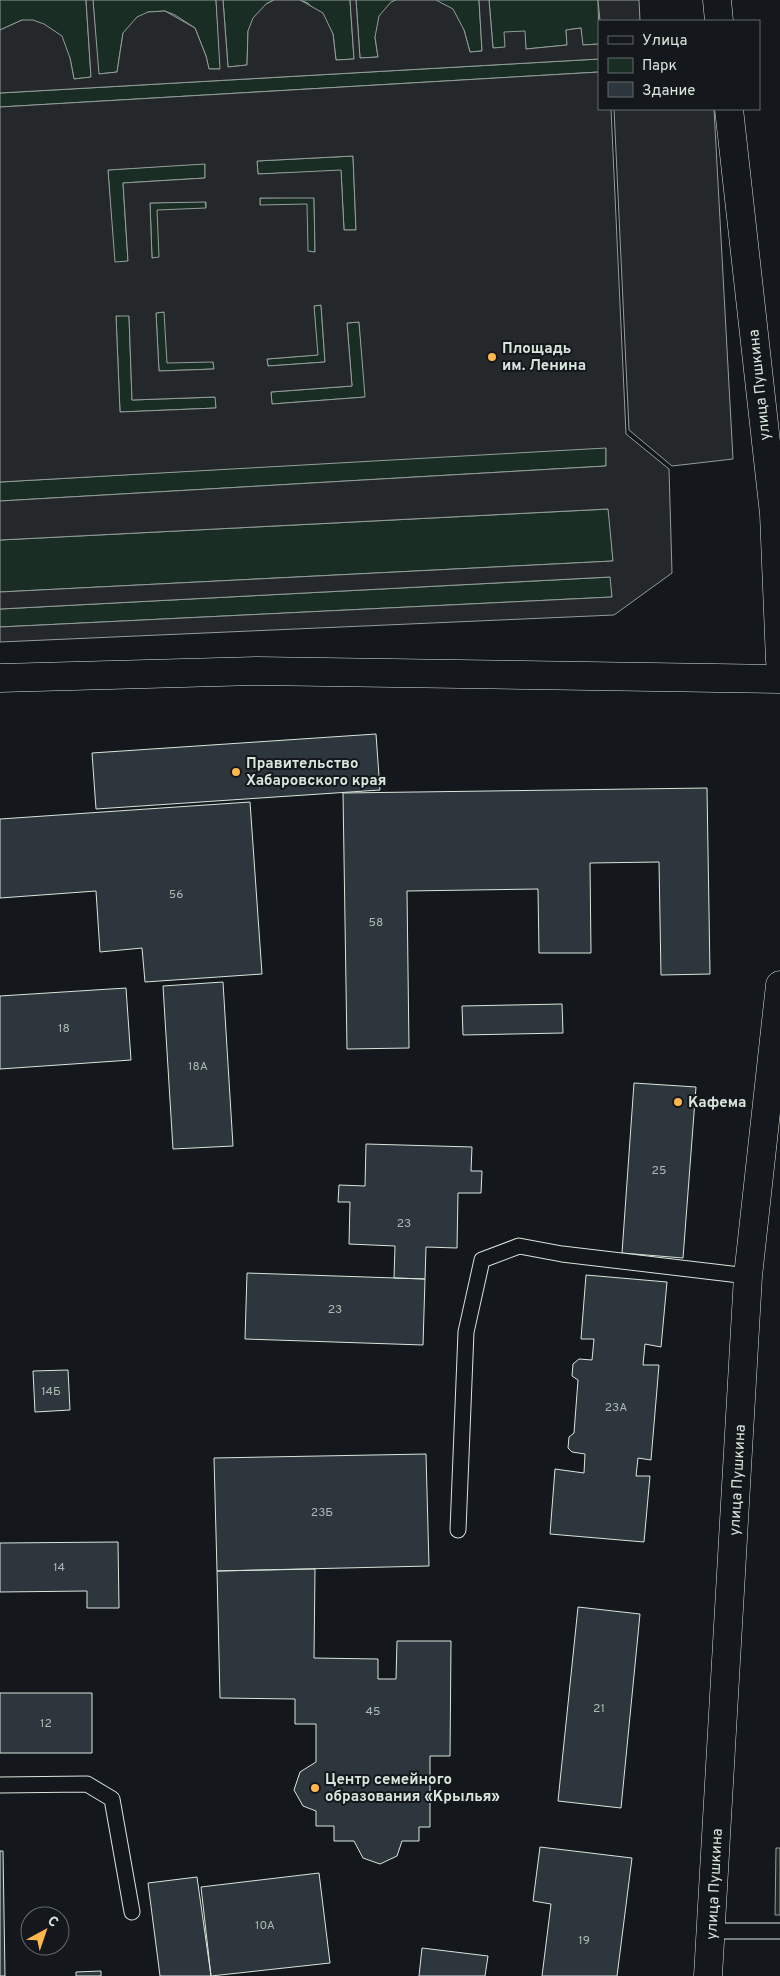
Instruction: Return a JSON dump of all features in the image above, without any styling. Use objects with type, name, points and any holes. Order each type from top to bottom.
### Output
[{"type":"street","points":[[717,0],[720,20]]},
{"type":"street","name":"улица Пушкина","points":[[729,110],[773,443],[780,661]]},
{"type":"street","points":[[0,678],[257,670],[780,679]]},
{"type":"street","name":"улица Пушкина","points":[[708,1976],[748,1276],[780,985]]},
{"type":"lane","points":[[458,1530],[466,1332],[482,1260],[519,1246],[562,1254],[748,1276]]},
{"type":"lane","points":[[0,1784],[87,1784],[112,1799],[132,1912]]},
{"type":"lane","points":[[712,1931],[780,1931]]},
{"type":"green space","points":[[0,0],[86,0],[91,77],[74,79],[70,58],[22,20],[0,30]]},
{"type":"green space","points":[[93,0],[216,0],[221,69],[209,69],[195,28],[165,11],[148,12],[123,33],[117,72],[98,74]]},
{"type":"green space","points":[[223,0],[274,0],[266,4],[248,31],[247,65],[228,67]]},
{"type":"green space","points":[[300,0],[350,0],[354,59],[336,60],[333,34],[308,3]]},
{"type":"green space","points":[[356,0],[396,0],[391,3],[375,37],[378,57],[360,58]]},
{"type":"green space","points":[[436,0],[479,0],[482,51],[470,52],[464,30]]},
{"type":"green space","points":[[489,0],[598,0],[598,44],[582,45],[581,28],[566,30],[567,45],[526,49],[524,31],[505,48],[493,48]]},
{"type":"green space","points":[[598,59],[598,72],[0,107],[0,93]]},
{"type":"green space","points":[[353,156],[356,230],[344,230],[341,171],[258,174],[257,161]]},
{"type":"green space","points":[[205,163],[205,178],[123,183],[128,262],[114,263],[108,170]]},
{"type":"green space","points":[[314,197],[315,252],[308,252],[260,205],[260,198]]},
{"type":"green space","points":[[205,201],[206,208],[159,258],[152,258],[150,203]]},
{"type":"green space","points":[[321,305],[325,362],[268,366],[267,359],[317,355],[314,306]]},
{"type":"green space","points":[[165,312],[213,362],[214,369],[159,371],[156,313]]},
{"type":"green space","points":[[129,315],[132,400],[216,397],[216,408],[120,412],[116,316]]},
{"type":"green space","points":[[359,322],[366,397],[272,404],[271,392],[352,386],[347,323]]},
{"type":"green space","points":[[606,447],[606,466],[0,501],[0,482]]},
{"type":"green space","points":[[609,509],[613,561],[0,592],[0,540]]},
{"type":"green space","points":[[611,577],[612,597],[0,627],[0,609]]},
{"type":"shaded area","points":[[86,0],[93,0],[99,74],[117,72],[123,33],[137,17],[148,12],[165,11],[195,28],[209,69],[220,69],[216,0],[223,0],[228,67],[247,65],[248,31],[253,18],[266,4],[274,0],[300,0],[323,13],[333,34],[336,60],[354,59],[350,0],[356,0],[360,58],[378,57],[375,37],[379,16],[391,2],[396,0],[436,0],[453,9],[464,30],[470,52],[482,51],[479,0],[489,0],[493,48],[505,47],[504,32],[525,31],[526,49],[567,45],[566,30],[581,28],[583,45],[598,44],[598,59],[0,93],[0,30],[22,20],[33,20],[44,24],[62,36],[70,58],[74,79],[91,77]]},
{"type":"shaded area","points":[[598,0],[639,0],[640,20],[600,20]]},
{"type":"shaded area","name":"Площадь им. Ленина","points":[[598,72],[598,110],[611,110],[626,434],[669,469],[672,573],[614,615],[0,642],[0,627],[612,597],[610,577],[0,609],[0,592],[613,561],[608,509],[0,540],[0,501],[606,466],[606,448],[0,482],[0,107]],"holes":[[[353,156],[356,230],[344,230],[341,170],[258,174],[257,161]],[[205,164],[205,178],[123,183],[128,261],[115,262],[108,170]],[[260,198],[314,198],[315,252],[308,251],[307,204],[260,205]],[[206,202],[206,208],[157,210],[159,257],[152,258],[150,203]],[[321,305],[325,362],[268,366],[267,359],[318,355],[314,306]],[[164,312],[167,363],[213,362],[214,369],[159,371],[156,313]],[[116,316],[129,316],[132,400],[215,397],[216,408],[120,412]],[[359,322],[365,397],[272,404],[271,392],[352,386],[347,323]]]},
{"type":"shaded area","points":[[614,110],[714,110],[733,459],[672,466],[629,430]]},
{"type":"shaded area","points":[[776,1848],[780,1848],[780,1915],[775,1915]]},
{"type":"building","name":"Правительство Хабаровского края","points":[[376,734],[380,790],[96,809],[92,753]]},
{"type":"building","points":[[707,788],[710,974],[661,975],[659,862],[590,863],[591,953],[539,953],[538,889],[407,891],[409,1048],[347,1049],[343,793]]},
{"type":"building","points":[[250,802],[262,974],[145,982],[142,948],[100,952],[96,891],[0,898],[0,819]]},
{"type":"building","points":[[223,982],[233,1146],[173,1149],[163,986]]},
{"type":"building","points":[[126,988],[131,1060],[0,1069],[0,996]]},
{"type":"building","points":[[562,1004],[563,1033],[463,1035],[462,1006]]},
{"type":"building","points":[[634,1083],[696,1087],[683,1258],[622,1253]]},
{"type":"building","points":[[366,1144],[472,1147],[471,1171],[482,1171],[481,1193],[458,1193],[457,1248],[426,1247],[425,1279],[394,1278],[395,1246],[349,1244],[350,1202],[338,1202],[339,1185],[365,1186]]},
{"type":"building","points":[[247,1273],[425,1279],[423,1345],[245,1339]]},
{"type":"building","points":[[586,1275],[667,1282],[661,1347],[645,1344],[643,1365],[659,1365],[651,1460],[638,1458],[636,1476],[650,1476],[644,1542],[550,1534],[555,1469],[584,1473],[585,1454],[572,1452],[568,1448],[569,1437],[574,1433],[578,1380],[572,1376],[573,1364],[579,1359],[592,1360],[594,1339],[581,1339]]},
{"type":"building","points":[[68,1370],[70,1410],[35,1412],[33,1371]]},
{"type":"building","points":[[426,1454],[429,1566],[217,1571],[214,1458]]},
{"type":"building","points":[[118,1542],[119,1608],[87,1608],[87,1591],[0,1592],[0,1543]]},
{"type":"building","points":[[315,1569],[314,1658],[378,1659],[378,1679],[396,1679],[397,1641],[451,1641],[450,1756],[430,1756],[430,1827],[419,1827],[419,1841],[402,1841],[397,1856],[380,1864],[363,1858],[354,1841],[334,1841],[334,1826],[316,1826],[316,1811],[303,1806],[294,1790],[300,1772],[316,1762],[316,1724],[295,1724],[295,1699],[220,1698],[217,1571]]},
{"type":"building","points":[[578,1607],[640,1614],[621,1808],[558,1801]]},
{"type":"building","points":[[0,1693],[92,1693],[92,1753],[0,1753]]},
{"type":"building","points":[[540,1847],[632,1858],[617,1976],[542,1976],[551,1904],[533,1901]]},
{"type":"building","points":[[0,1851],[3,1851],[5,1976],[0,1976]]},
{"type":"building","points":[[319,1873],[330,1963],[211,1976],[201,1887]]},
{"type":"building","points":[[197,1877],[211,1976],[160,1976],[148,1883]]},
{"type":"building","points":[[422,1948],[488,1956],[485,1976],[419,1976]]},
{"type":"building","points":[[101,1971],[101,1976],[76,1976],[76,1972]]},
{"type":"place","name":"Площадь им. Ленина","points":[[492,357]]},
{"type":"place","name":"Правительство Хабаровского края","points":[[236,772]]},
{"type":"place","name":"Кафема","points":[[678,1102]]},
{"type":"place","name":"Центр семейного образования «Крылья»","points":[[315,1788]]}]
